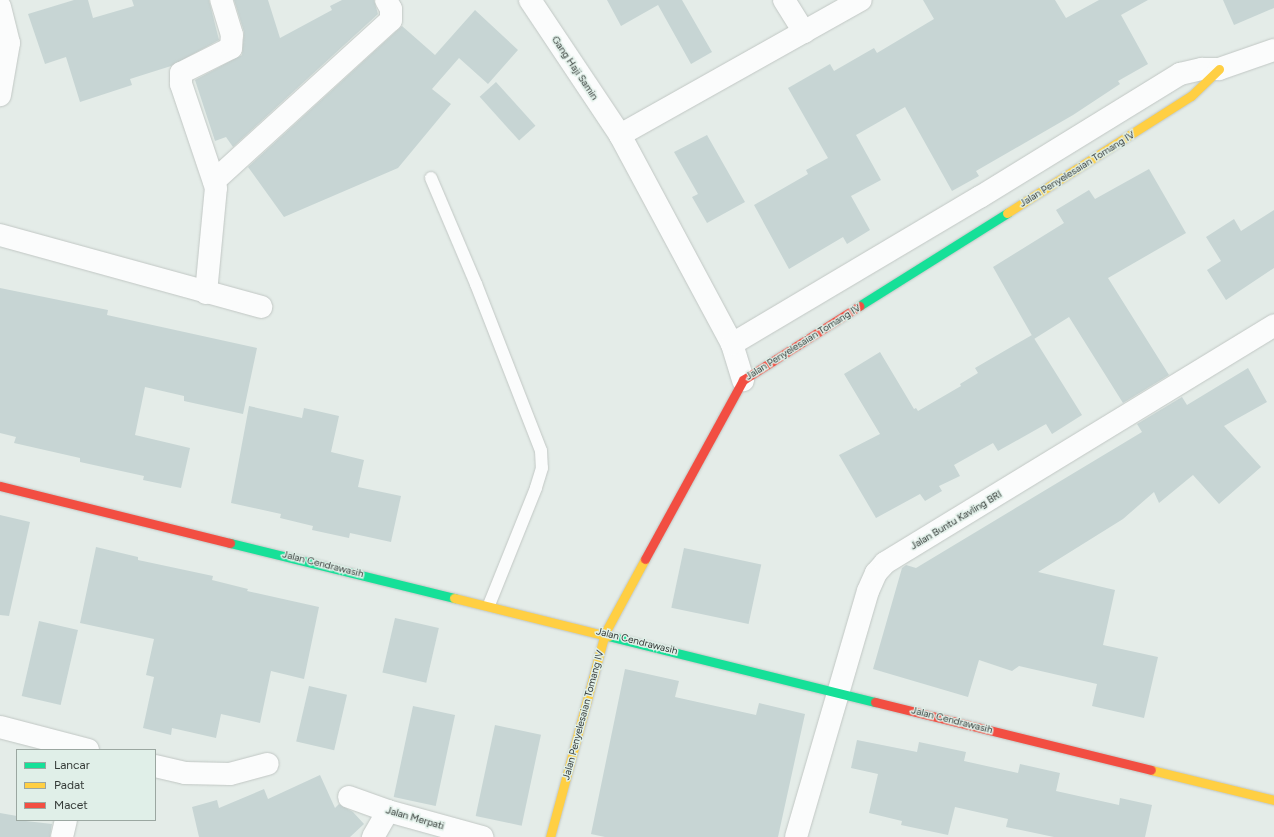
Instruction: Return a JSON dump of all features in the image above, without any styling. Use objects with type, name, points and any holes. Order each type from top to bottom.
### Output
[{"type":"street","points":[[206,293],[216,202],[214,181],[181,84],[181,73],[231,48],[232,35],[221,0]]},
{"type":"street","points":[[214,181],[391,20],[391,9],[386,0]]},
{"type":"street","name":"Gang Haji Samin","points":[[530,0],[620,135],[732,344]]},
{"type":"street","points":[[784,0],[804,32]]},
{"type":"street","points":[[620,135],[861,0]]},
{"type":"street","points":[[0,7],[9,42],[0,95]]},
{"type":"street","name":"Jalan Penyelesaian Tomang IV","points":[[732,344],[980,197],[1180,74],[1202,69],[1219,69],[1274,50]]},
{"type":"street","name":"Jalan Penyelesaian Tomang IV","points":[[550,837],[605,633],[743,380],[1191,96],[1219,69]]},
{"type":"street","points":[[0,235],[261,307]]},
{"type":"street","name":"Jalan Buntu Kavling BRI","points":[[796,837],[868,591],[876,573],[885,563],[1274,326]]},
{"type":"street","points":[[732,344],[743,380]]},
{"type":"street","name":"Jalan Cendrawasih","points":[[0,486],[605,633],[1274,800]]},
{"type":"street","points":[[0,727],[81,749]]},
{"type":"street","points":[[156,766],[185,773],[230,774],[268,764]]},
{"type":"street","name":"Jalan Merpati","points":[[349,797],[388,811],[482,837]]},
{"type":"street","points":[[373,837],[388,811]]},
{"type":"street","points":[[62,837],[66,821]]},
{"type":"lane","points":[[431,178],[476,284],[541,451],[542,468],[536,488],[489,605]]},
{"type":"building","points":[[74,0],[88,0],[93,18],[134,6],[132,0],[209,0],[219,40],[171,66],[130,79],[132,85],[80,102],[66,57],[45,64],[28,14]]},
{"type":"building","points":[[234,0],[268,0],[280,38],[332,10],[330,6],[342,0],[374,0],[378,14],[233,147],[226,137],[215,141],[195,80],[242,55],[244,32]]},
{"type":"building","points":[[607,0],[682,0],[712,52],[691,64],[658,5],[621,26]]},
{"type":"building","points":[[923,0],[1055,0],[1066,18],[1099,0],[1148,0],[1121,15],[1148,64],[1118,81],[1120,84],[1073,115],[976,171],[979,176],[952,191],[905,107],[856,135],[881,180],[851,196],[870,230],[847,244],[843,237],[789,269],[754,205],[808,174],[806,170],[828,158],[788,88],[830,64],[834,71],[874,48],[877,53],[934,19]]},
{"type":"building","points":[[1223,0],[1274,0],[1274,8],[1234,25]]},
{"type":"building","points":[[475,10],[518,50],[488,84],[459,58],[432,89],[451,104],[398,168],[284,217],[248,167],[402,26],[435,55]]},
{"type":"building","points":[[496,82],[535,126],[519,141],[480,97]]},
{"type":"building","points":[[707,135],[745,202],[707,223],[692,197],[698,194],[674,152]]},
{"type":"building","points":[[1149,169],[1186,233],[1108,278],[1169,375],[1123,403],[1069,317],[1034,339],[993,267],[1064,223],[1056,210],[1089,190],[1095,199]]},
{"type":"building","points":[[1274,210],[1274,268],[1226,300],[1207,270],[1221,261],[1206,237],[1234,219],[1241,231]]},
{"type":"building","points":[[0,288],[108,310],[107,315],[257,348],[243,414],[184,401],[184,396],[145,387],[135,435],[190,448],[181,488],[143,480],[144,476],[80,462],[80,458],[14,443],[16,437],[0,433]]},
{"type":"building","points":[[1032,335],[1082,415],[1052,434],[1046,424],[998,451],[993,443],[954,465],[960,476],[939,486],[942,491],[925,501],[920,494],[876,518],[839,455],[880,434],[844,374],[880,352],[914,409],[916,408],[918,411],[961,386],[960,384],[978,373],[975,368]]},
{"type":"building","points":[[1248,368],[1267,402],[1224,426],[1261,467],[1219,504],[1193,475],[1159,503],[1154,492],[1123,519],[1038,572],[1115,590],[1103,645],[1158,657],[1144,718],[1092,706],[1097,684],[1019,666],[1012,671],[979,660],[968,697],[873,669],[902,568],[906,565],[916,568],[1142,432],[1137,424],[1182,397],[1187,405]]},
{"type":"building","points":[[249,406],[302,418],[304,408],[339,416],[331,452],[364,460],[358,487],[401,496],[391,542],[350,533],[349,538],[312,530],[313,526],[280,518],[281,514],[231,503]]},
{"type":"building","points":[[0,515],[30,522],[9,616],[0,615]]},
{"type":"building","points":[[96,547],[138,557],[138,560],[213,576],[212,580],[248,589],[247,591],[319,607],[304,679],[271,671],[260,723],[221,714],[216,738],[172,728],[171,735],[143,728],[154,677],[146,675],[154,639],[80,623]]},
{"type":"building","points":[[684,548],[761,564],[749,624],[671,608]]},
{"type":"building","points":[[395,618],[439,628],[426,683],[382,673]]},
{"type":"building","points":[[39,621],[78,630],[61,705],[22,696]]},
{"type":"building","points":[[625,669],[679,681],[675,697],[756,715],[759,703],[805,714],[778,837],[605,837],[591,834]]},
{"type":"building","points":[[309,686],[347,695],[334,750],[296,742]]},
{"type":"building","points":[[413,706],[455,715],[436,806],[394,797]]},
{"type":"building","points":[[495,725],[541,735],[522,826],[476,816]]},
{"type":"building","points":[[857,740],[917,752],[919,742],[966,752],[964,761],[1018,773],[1020,764],[1060,773],[1056,791],[1119,805],[1120,798],[1152,805],[1145,837],[1054,837],[1006,827],[1008,819],[955,807],[948,835],[901,825],[902,821],[869,813],[878,774],[851,768]]},
{"type":"building","points":[[320,775],[335,808],[339,804],[353,812],[364,824],[350,837],[199,837],[192,807],[217,800],[219,808],[264,789],[268,799]]},
{"type":"building","points":[[0,813],[16,816],[16,821],[52,824],[50,837],[0,837]]},
{"type":"traffic: fast","points":[[859,306],[1007,213]]},
{"type":"traffic: fast","points":[[230,543],[454,598]]},
{"type":"traffic: fast","points":[[608,636],[875,702]]},
{"type":"traffic: slow","points":[[1007,213],[1191,96],[1219,69]]},
{"type":"traffic: slow","points":[[550,837],[605,633],[645,559]]},
{"type":"traffic: slow","points":[[454,598],[608,636]]},
{"type":"traffic: slow","points":[[1151,770],[1274,800]]},
{"type":"traffic: jam","points":[[645,559],[743,380],[859,306]]},
{"type":"traffic: jam","points":[[0,486],[230,543]]},
{"type":"traffic: jam","points":[[875,702],[1151,770]]}]
